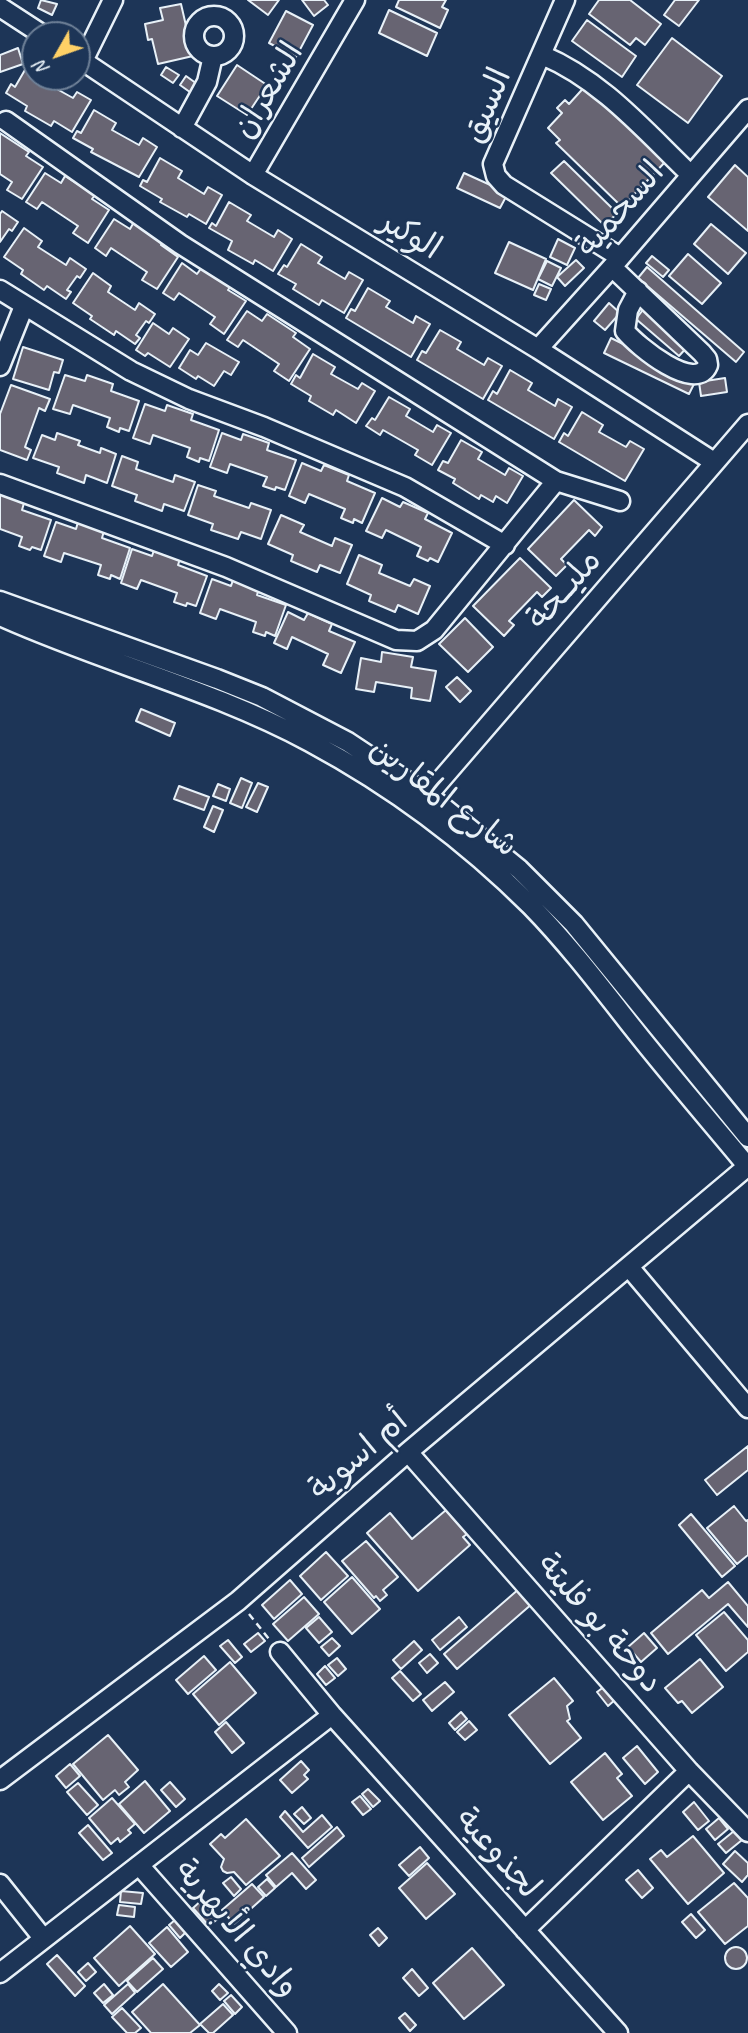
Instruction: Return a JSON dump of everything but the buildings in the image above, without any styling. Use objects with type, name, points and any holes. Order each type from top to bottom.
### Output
[{"type":"street","points":[[91,39],[113,0]]},
{"type":"street","name":"الشعران","points":[[253,175],[355,0]]},
{"type":"street","name":"السيق","points":[[565,0],[493,164],[496,176],[504,185],[616,262],[638,291],[707,359],[708,365],[703,373],[694,376],[680,371],[642,347],[625,331],[628,310],[638,291]]},
{"type":"street","points":[[0,7],[22,21]]},
{"type":"street","points":[[542,55],[567,66],[593,83],[691,175]]},
{"type":"street","points":[[182,128],[207,82],[213,56]]},
{"type":"street","name":"الوكير","points":[[91,66],[253,175],[538,349],[714,462]]},
{"type":"street","name":"السحمية","points":[[538,349],[748,109]]},
{"type":"street","points":[[6,121],[180,244],[556,481],[620,501]]},
{"type":"street","points":[[0,290],[131,371],[189,399],[275,431],[405,487],[505,545]]},
{"type":"street","points":[[0,366],[23,306]]},
{"type":"street","name":"مليــحة","points":[[415,809],[748,424]]},
{"type":"street","points":[[0,484],[226,567],[396,640],[416,640],[434,630],[556,481]]},
{"type":"street","name":"شارع المقارين","points":[[0,601],[262,697],[348,742],[428,795],[490,843],[565,915],[600,954],[748,1137]]},
{"type":"street","name":"شارع المقارين","points":[[0,617],[275,724],[341,760],[415,809],[501,877],[559,936],[748,1166]]},
{"type":"street","name":"أم اسوية","points":[[0,1780],[238,1601],[408,1452],[748,1166]]},
{"type":"street","points":[[629,1266],[748,1408]]},
{"type":"street","name":"دوحة بو فليتة","points":[[408,1452],[689,1771],[748,1832]]},
{"type":"street","name":"لجذوعية","points":[[280,1652],[332,1715],[618,2033]]},
{"type":"street","points":[[0,1973],[332,1715]]},
{"type":"street","points":[[525,1930],[689,1771]]},
{"type":"street","name":"وادي الأبهرية","points":[[139,1865],[288,2033]]},
{"type":"street","points":[[0,1884],[43,1938]]},
{"type":"path","points":[[238,1601],[280,1652]]}]
